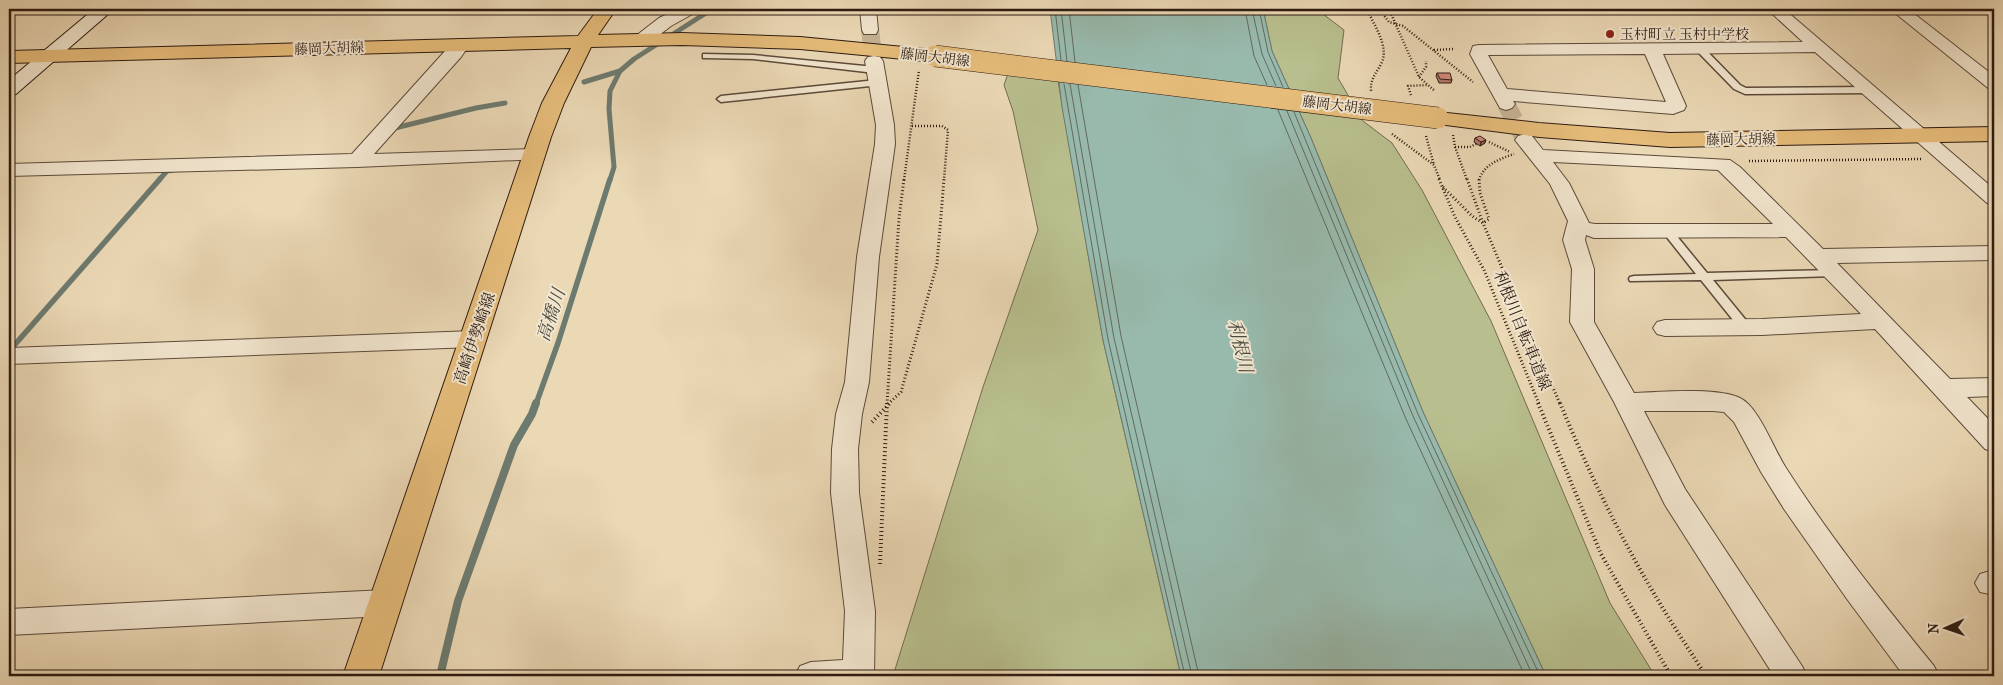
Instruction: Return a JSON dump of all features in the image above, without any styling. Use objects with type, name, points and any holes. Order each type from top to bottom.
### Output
[{"type":"main road","name":"高崎伊勢崎線","points":[[361,676],[553,101],[584,41],[607,9]]},
{"type":"main road","name":"藤岡大胡線","points":[[9,57],[646,39],[800,43],[927,61],[1445,123],[1670,140],[1994,134]]},
{"type":"street","points":[[9,90],[105,9]]},
{"type":"street","points":[[646,39],[665,22],[690,9]]},
{"type":"street","points":[[1774,9],[1923,135],[1994,199]]},
{"type":"street","points":[[1898,9],[1994,84]]},
{"type":"street","points":[[357,161],[461,44]]},
{"type":"street","points":[[1652,48],[1669,90],[1676,101],[1677,106],[1673,108],[1503,99],[1479,54],[1480,50],[1652,48],[1819,47]]},
{"type":"street","points":[[812,676],[858,674],[860,611],[845,493],[845,449],[849,414],[857,382],[868,257],[885,144],[885,125],[875,71]]},
{"type":"street","points":[[1524,150],[1559,183],[1580,221],[1574,240],[1582,269],[1584,292],[1582,322],[1675,497],[1792,676]]},
{"type":"street","points":[[1524,150],[1723,164],[1733,171],[1835,273],[1994,442]]},
{"type":"street","points":[[9,170],[534,155]]},
{"type":"street","points":[[1578,226],[1594,231],[1792,230]]},
{"type":"street","points":[[1818,256],[1994,253]]},
{"type":"street","points":[[1665,328],[1745,327],[1880,321]]},
{"type":"street","points":[[9,356],[474,339]]},
{"type":"street","points":[[1945,388],[1994,387]]},
{"type":"street","points":[[1626,402],[1715,402],[1730,404],[1736,408],[1753,432],[1771,466],[1809,524],[1883,626],[1924,676]]},
{"type":"street","points":[[9,622],[385,603]]},
{"type":"lane","points":[[1699,48],[1738,87],[1745,91],[1869,90]]},
{"type":"lane","points":[[706,56],[761,58],[875,71]]},
{"type":"lane","points":[[721,99],[875,71]]},
{"type":"lane","points":[[1667,231],[1745,327]]},
{"type":"lane","points":[[1634,280],[1835,273]]},
{"type":"path","points":[[1367,9],[1384,51],[1383,61],[1373,74],[1370,83],[1375,100]]},
{"type":"path","points":[[1379,9],[1389,22],[1403,26],[1478,87]]},
{"type":"path","points":[[1389,9],[1419,77],[1435,91]]},
{"type":"path","points":[[1434,50],[1453,49]]},
{"type":"path","points":[[880,570],[898,218],[912,126],[927,61]]},
{"type":"path","points":[[1419,77],[1426,67],[1426,62]]},
{"type":"path","points":[[1414,86],[1427,85]]},
{"type":"path","points":[[1445,123],[1483,223],[1576,439],[1624,538],[1658,601],[1706,676]]},
{"type":"path","points":[[869,429],[875,416],[887,407],[901,392],[937,264],[948,130],[942,126],[912,126]]},
{"type":"path","name":"利根川自転車道線","points":[[1390,132],[1434,165],[1455,217],[1471,242],[1484,270],[1601,554],[1670,676]]},
{"type":"path","points":[[1455,146],[1470,147],[1483,141],[1524,150]]},
{"type":"path","points":[[1483,223],[1489,219],[1478,184],[1483,171],[1494,161],[1524,150]]},
{"type":"path","points":[[1742,161],[1923,159]]},
{"type":"path","points":[[1443,187],[1451,193],[1475,220],[1483,223]]},
{"type":"green space","points":[[1263,9],[1324,9],[1323,14],[1344,30],[1338,78],[1363,121],[1392,143],[1422,190],[1491,321],[1610,603],[1655,676],[1546,676],[1423,412],[1311,138],[1272,51]]},
{"type":"green space","points":[[1010,68],[1057,75],[1103,340],[1181,676],[893,676],[983,387],[1038,230],[1013,111],[1004,85]]},
{"type":"water","name":"利根川","points":[[1050,9],[1263,9],[1272,51],[1311,138],[1423,412],[1546,676],[1181,676],[1103,340],[1062,107]]},
{"type":"building","points":[[1437,73],[1450,73],[1452,80],[1440,79]]},
{"type":"building","points":[[1480,136],[1486,140],[1481,142],[1475,138]]},
{"type":"waterway","name":"高橋川","points":[[620,71],[634,59],[706,13],[722,9]]},
{"type":"waterway","name":"高橋川","points":[[791,9],[895,9]]},
{"type":"waterway","points":[[584,82],[620,71]]},
{"type":"waterway","name":"高橋川","points":[[610,180],[614,167],[609,109],[610,91],[620,71]]},
{"type":"waterway","points":[[391,129],[476,108],[505,103]]},
{"type":"waterway","points":[[159,180],[167,171],[173,170]]},
{"type":"waterway","points":[[11,349],[160,179]]},
{"type":"waterway","name":"高橋川","points":[[536,404],[558,343],[610,179]]},
{"type":"waterway","name":"高橋川","points":[[440,676],[458,601],[514,445],[532,414],[536,403]]},
{"type":"tunnel","points":[[870,30],[874,61]]},
{"type":"tunnel","points":[[1506,104],[1525,140]]},
{"type":"place","name":"玉村町立 玉村中学校","points":[[1610,34]]}]
